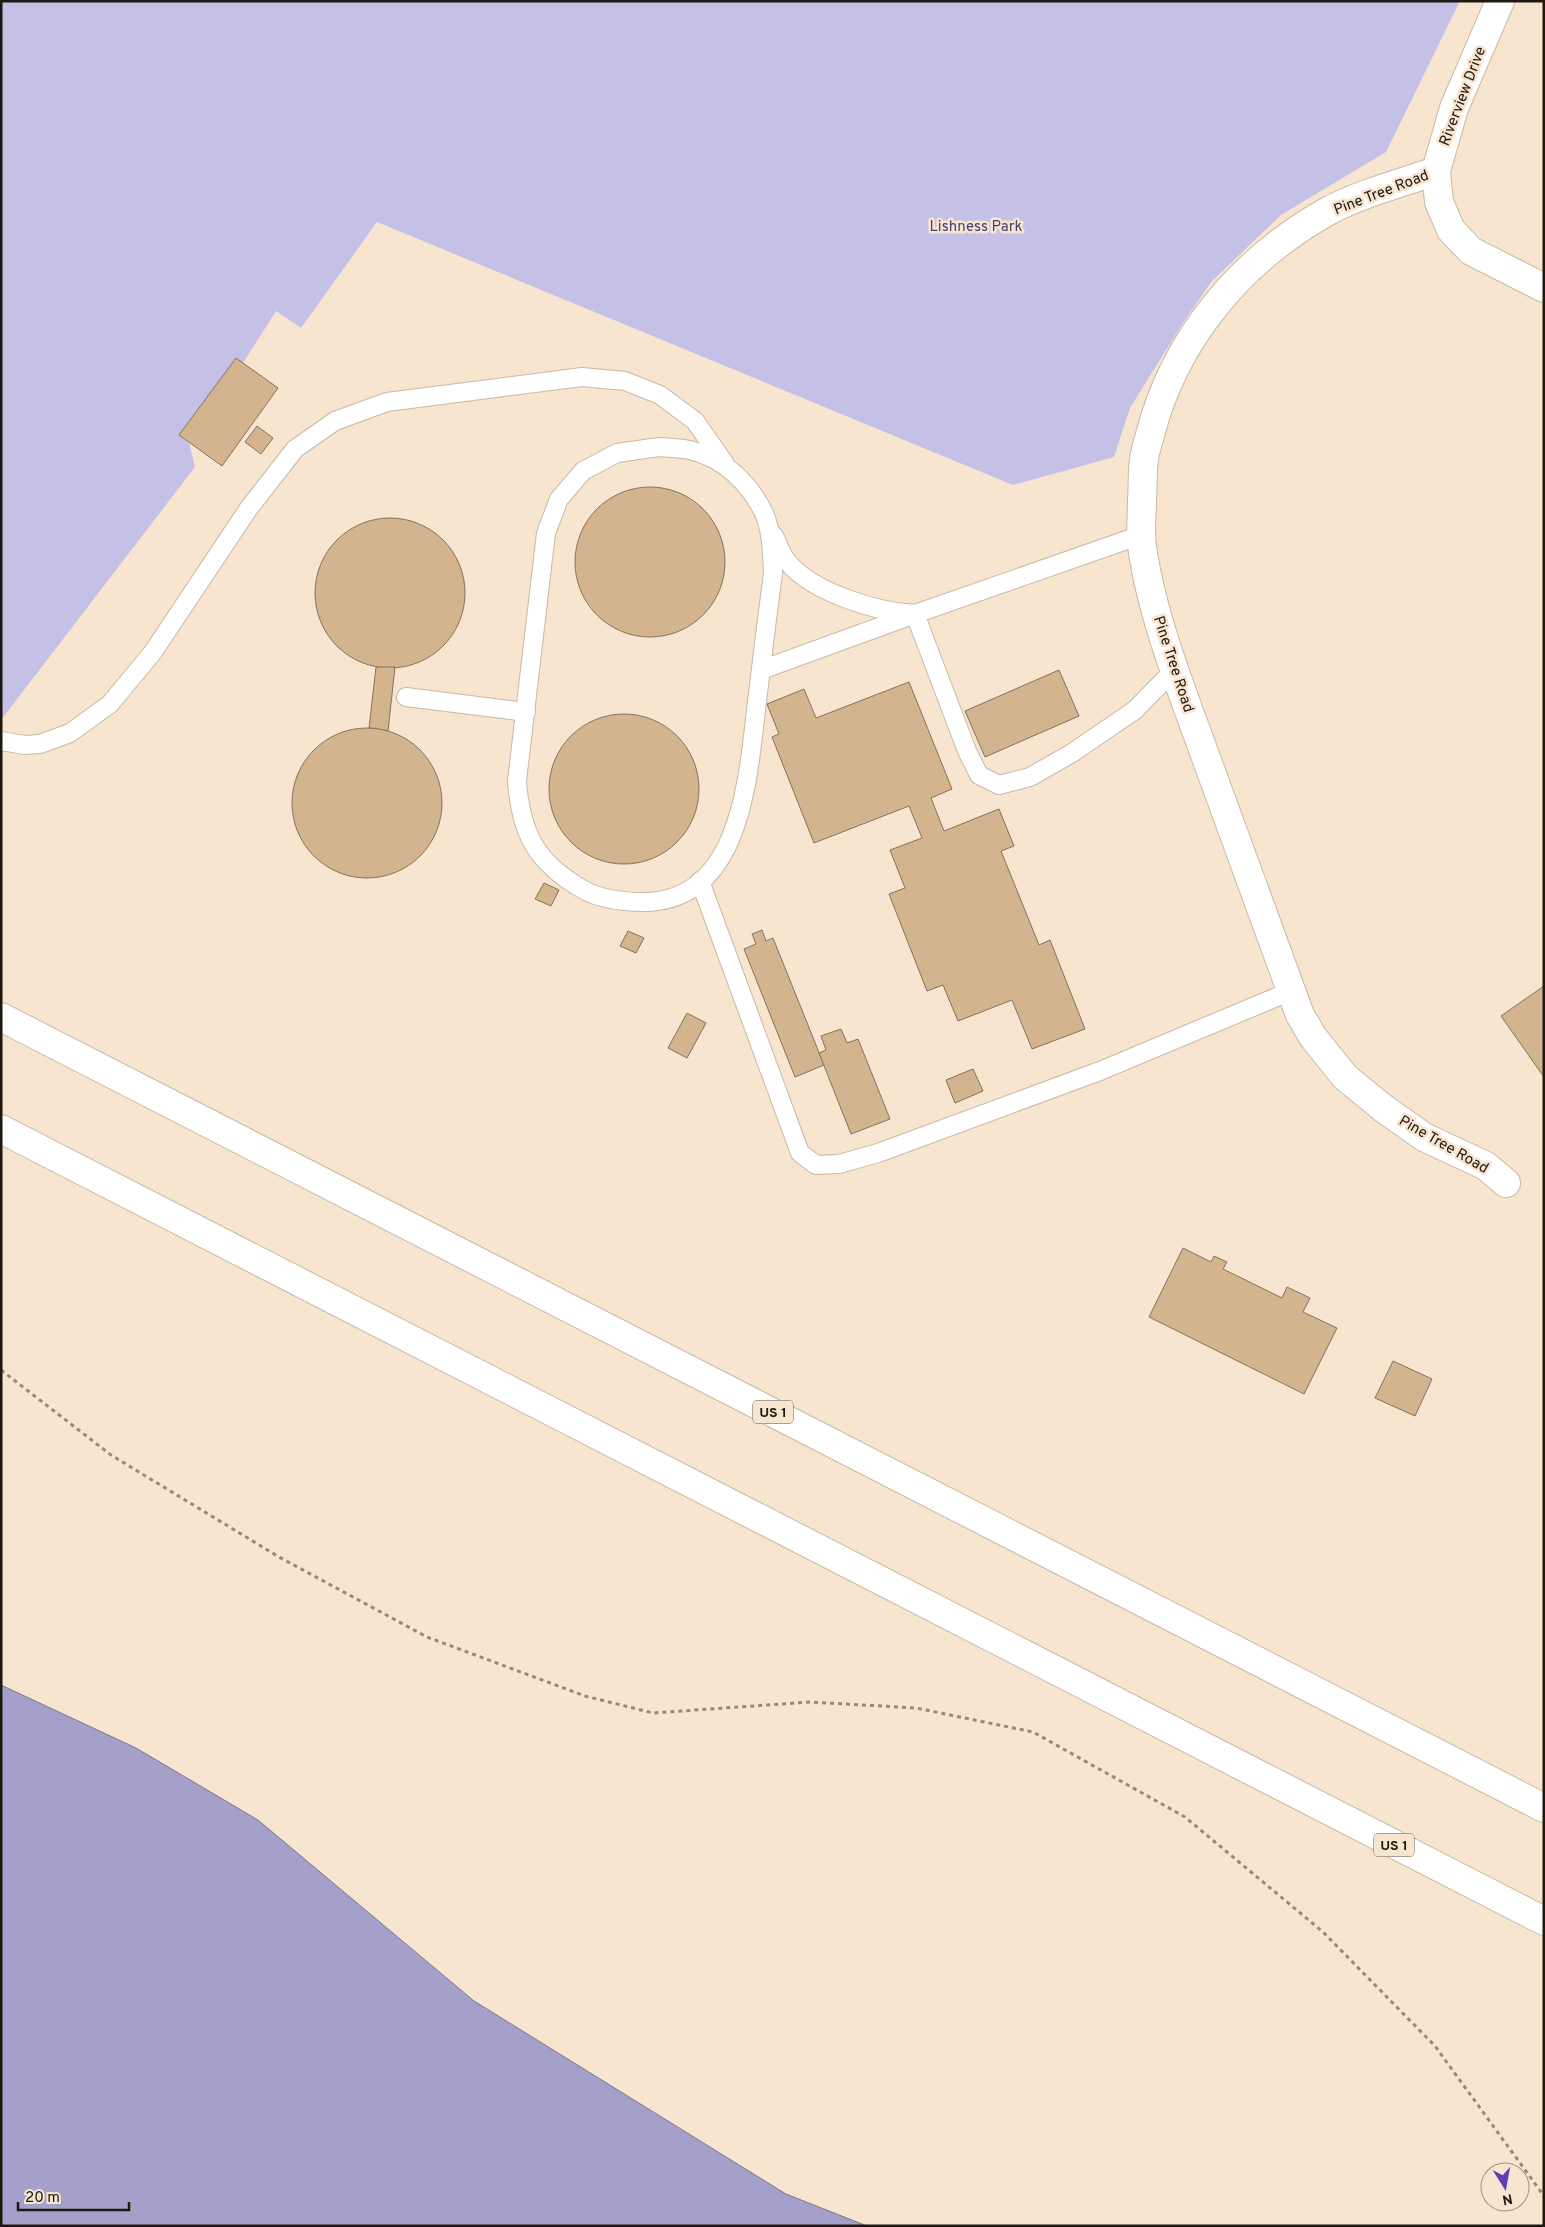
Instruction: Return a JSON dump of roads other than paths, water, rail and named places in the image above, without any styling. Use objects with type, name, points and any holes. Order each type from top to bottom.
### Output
[{"type":"main road","name":"Riverview Drive","points":[[1500,1],[1454,108],[1436,171],[1439,202],[1451,230],[1471,251],[1544,288]]},
{"type":"main road","name":"Pine Tree Road","points":[[1436,171],[1361,196],[1305,225],[1277,244],[1228,290],[1206,317],[1185,347],[1168,380],[1154,418],[1144,458],[1141,535],[1149,586],[1174,670],[1300,1015],[1313,1037],[1345,1077],[1383,1108],[1424,1137],[1486,1166],[1506,1184]]},
{"type":"main road","name":"US 1","points":[[1,1017],[1544,1808]]},
{"type":"main road","name":"US 1","points":[[1,1129],[1544,1921]]},
{"type":"lane","points":[[1,741],[25,745],[40,744],[70,733],[110,704],[153,652],[249,508],[295,449],[336,421],[397,400],[582,376],[625,381],[660,395],[695,421],[725,464],[745,484],[764,514],[785,558],[811,583],[847,599],[892,613],[914,614]]},
{"type":"lane","points":[[725,464],[691,450],[659,448],[617,453],[583,471],[559,499],[546,533],[517,781],[518,800],[525,827],[538,854],[561,877],[587,892],[626,902],[657,902],[682,895],[705,878],[723,855],[738,821],[747,781],[773,574],[772,546],[764,514]]},
{"type":"lane","points":[[761,670],[914,614],[1141,535]]},
{"type":"lane","points":[[914,614],[967,751],[979,775],[999,785],[1030,777],[1072,753],[1135,710],[1174,670]]},
{"type":"lane","points":[[406,697],[526,712]]},
{"type":"lane","points":[[700,881],[800,1153],[816,1165],[840,1164],[878,1153],[1100,1071],[1291,991]]},
{"type":"park label","name":"Lishness Park","points":[[976,226]]}]
